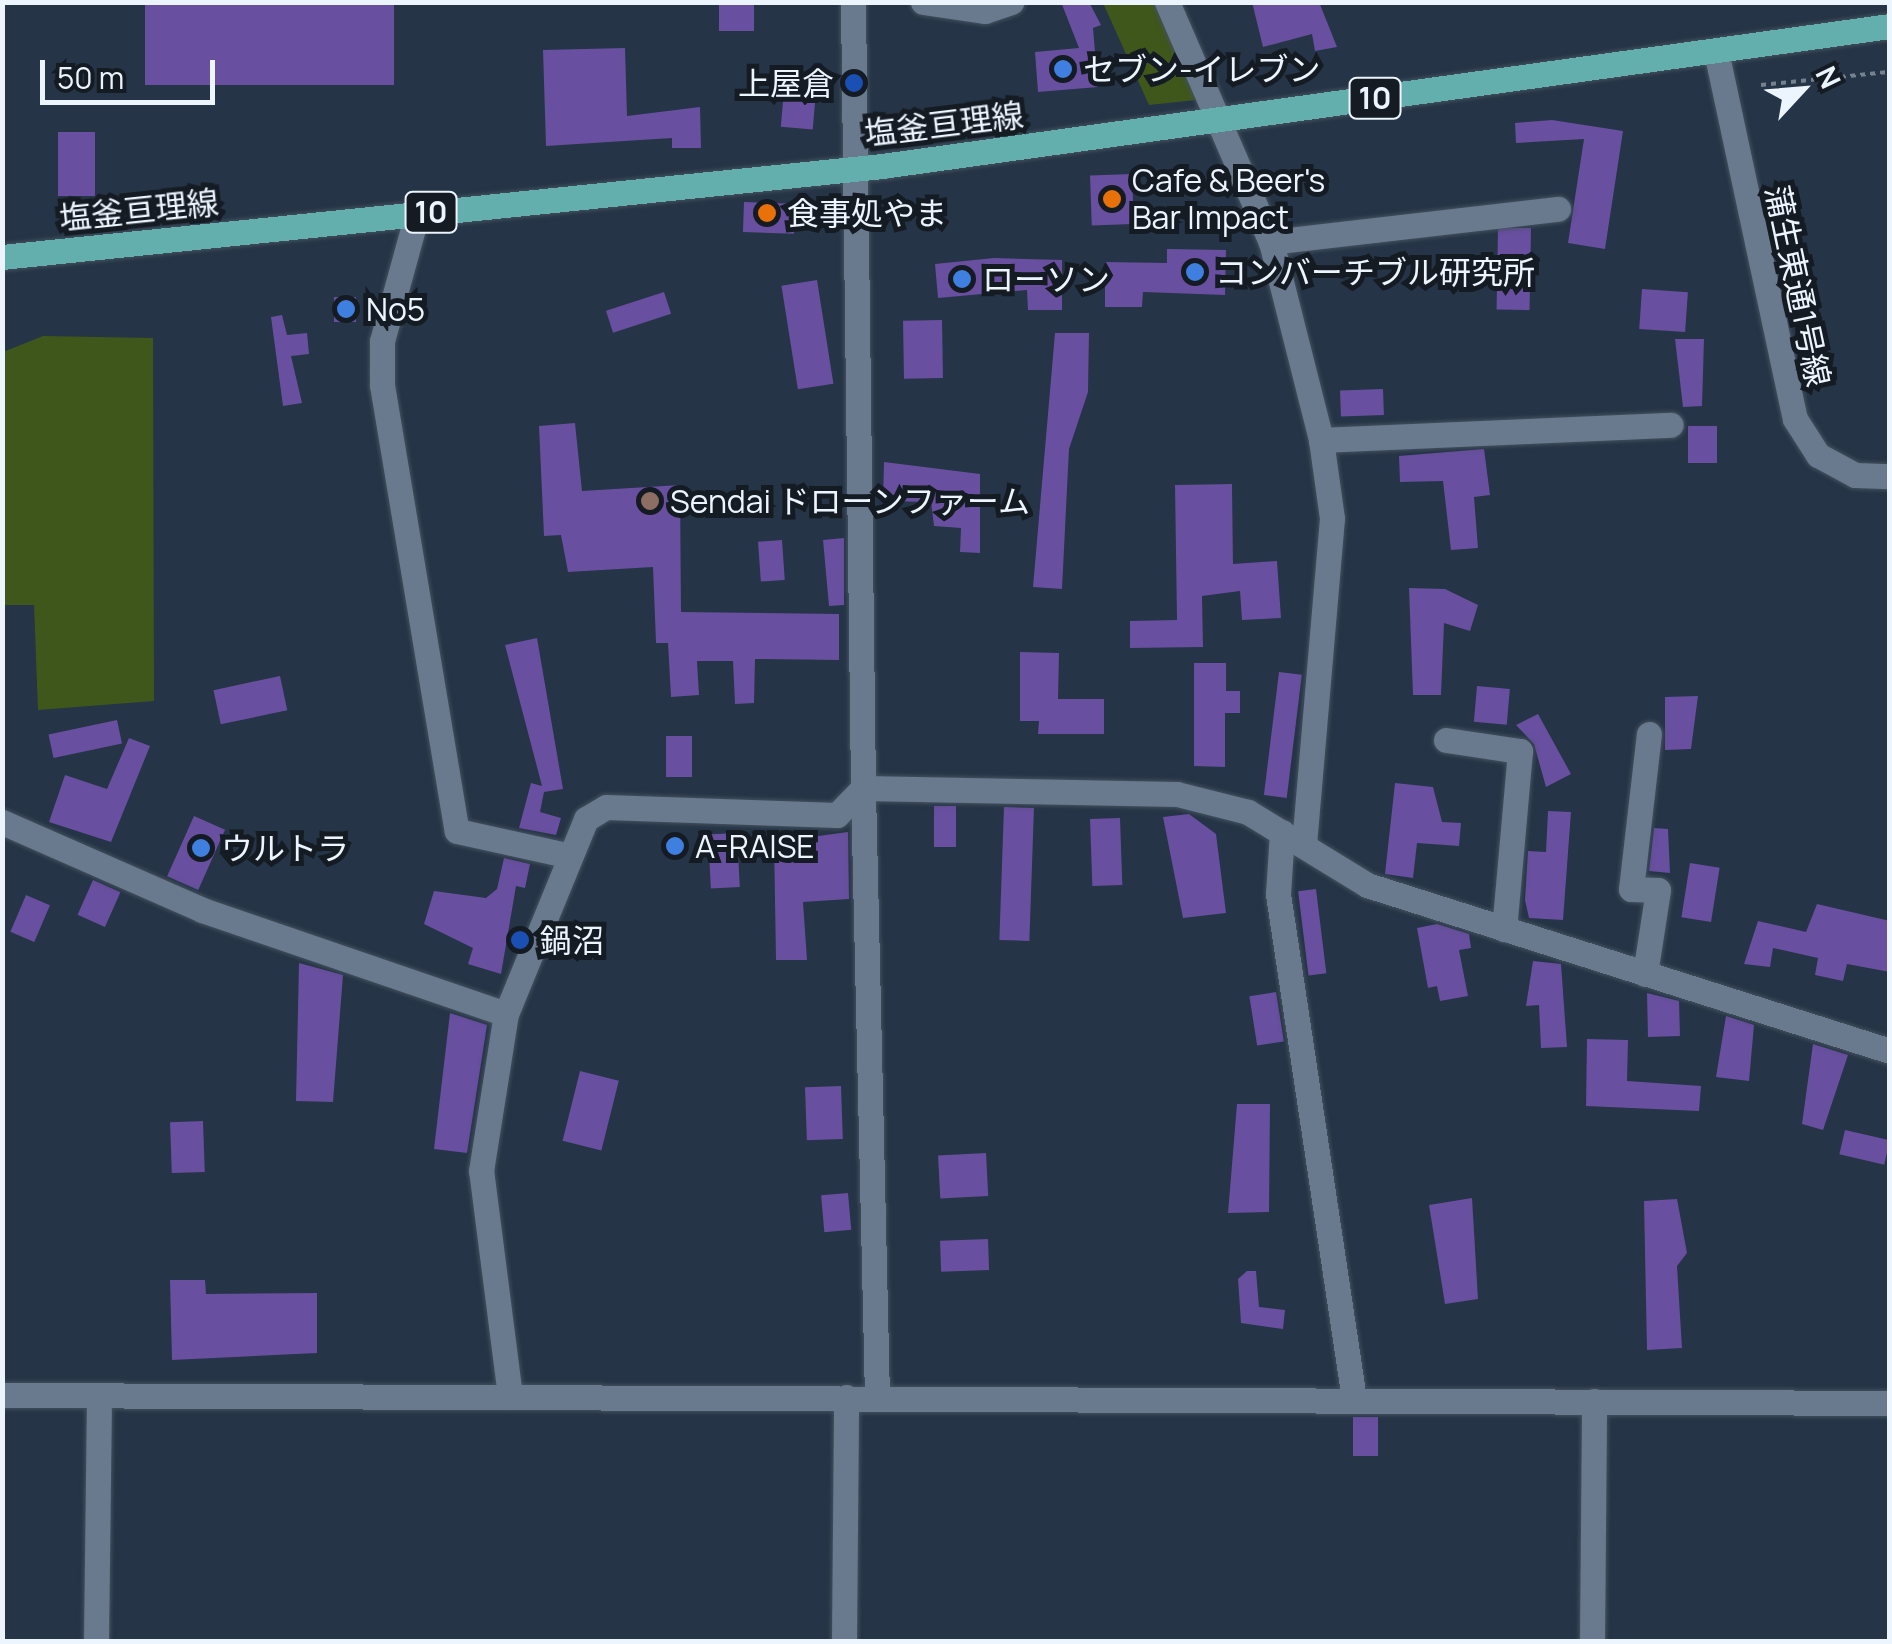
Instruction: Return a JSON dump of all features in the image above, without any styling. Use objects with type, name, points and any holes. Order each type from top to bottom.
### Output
[{"type":"main road","name":"塩釜亘理線","points":[[2,258],[860,168],[1890,26]]},
{"type":"street","points":[[854,2],[860,168],[864,788],[878,1396]]},
{"type":"street","points":[[923,2],[984,7],[1011,2]]},
{"type":"street","points":[[1167,2],[1272,242],[1321,440],[1332,518],[1293,838],[1278,894],[1354,1399]]},
{"type":"street","name":"蒲生東通1号線","points":[[1716,50],[1795,419],[1818,455],[1856,475],[1890,476]]},
{"type":"street","points":[[1272,242],[1558,210]]},
{"type":"street","points":[[417,214],[382,341],[382,385],[457,830],[566,856]]},
{"type":"street","points":[[1321,440],[1671,425]]},
{"type":"street","points":[[1645,974],[1658,890],[1631,888],[1649,734]]},
{"type":"street","points":[[1446,740],[1520,750],[1504,929]]},
{"type":"street","points":[[510,1396],[481,1171],[506,1014],[566,856],[586,819],[606,807],[836,815],[864,788],[1177,794],[1293,838],[1367,885],[1890,1051]]},
{"type":"street","points":[[2,822],[202,910],[506,1014]]},
{"type":"street","points":[[2,1395],[1890,1403]]},
{"type":"street","points":[[96,1642],[99,1396]]},
{"type":"street","points":[[844,1642],[846,1398]]},
{"type":"street","points":[[1592,1642],[1594,1400]]},
{"type":"path","points":[[1761,85],[1890,72]]},
{"type":"green space","points":[[1103,3],[1157,3],[1196,100],[1149,105]]},
{"type":"green space","points":[[43,336],[153,338],[154,701],[38,710],[34,605],[3,605],[3,352]]},
{"type":"building","points":[[145,2],[394,2],[394,85],[145,85]]},
{"type":"building","points":[[719,2],[754,2],[754,31],[719,31]]},
{"type":"building","points":[[1061,2],[1089,2],[1101,25],[1093,28],[1098,87],[1038,92],[1035,52],[1079,48]]},
{"type":"building","points":[[1252,2],[1319,2],[1337,47],[1315,51],[1312,34],[1263,47]]},
{"type":"building","points":[[625,48],[627,116],[700,107],[701,148],[672,148],[672,138],[546,146],[543,50]]},
{"type":"building","points":[[785,79],[817,82],[813,130],[781,127]]},
{"type":"building","points":[[1552,120],[1623,131],[1605,249],[1568,243],[1584,139],[1516,143],[1515,123]]},
{"type":"building","points":[[58,132],[95,132],[95,196],[58,196]]},
{"type":"building","points":[[1132,174],[1134,224],[1092,225],[1090,175]]},
{"type":"building","points":[[744,202],[795,204],[794,234],[743,232]]},
{"type":"building","points":[[1498,227],[1531,228],[1530,310],[1497,309]]},
{"type":"building","points":[[1167,249],[1226,250],[1225,295],[1143,292],[1142,307],[1105,307],[1105,262],[1167,263]]},
{"type":"building","points":[[994,258],[1062,260],[1062,310],[1028,310],[1027,290],[938,298],[935,264]]},
{"type":"building","points":[[817,280],[833,384],[798,389],[781,286]]},
{"type":"building","points":[[1642,289],[1688,292],[1685,332],[1639,329]]},
{"type":"building","points":[[664,292],[671,314],[613,333],[606,311]]},
{"type":"building","points":[[334,297],[356,297],[356,322],[334,322]]},
{"type":"building","points":[[282,315],[287,335],[307,333],[309,354],[291,356],[302,403],[283,406],[271,317]]},
{"type":"building","points":[[942,320],[943,378],[904,379],[903,321]]},
{"type":"building","points":[[1055,333],[1089,333],[1088,392],[1069,449],[1062,589],[1033,587]]},
{"type":"building","points":[[1675,339],[1704,339],[1702,406],[1683,407]]},
{"type":"building","points":[[1383,389],[1384,415],[1341,416],[1340,391]]},
{"type":"building","points":[[575,423],[582,491],[680,485],[681,612],[839,614],[839,660],[755,659],[754,703],[735,704],[733,661],[697,661],[699,695],[671,697],[668,643],[656,643],[653,567],[568,572],[561,535],[544,536],[539,426]]},
{"type":"building","points":[[1688,426],[1717,426],[1717,463],[1688,463]]},
{"type":"building","points":[[1484,449],[1490,495],[1474,497],[1478,548],[1451,550],[1443,481],[1400,482],[1399,456]]},
{"type":"building","points":[[884,462],[980,474],[980,553],[960,552],[961,528],[934,526],[931,502],[883,501]]},
{"type":"building","points":[[1232,484],[1233,564],[1277,561],[1281,618],[1242,620],[1240,591],[1202,596],[1203,647],[1130,648],[1130,621],[1177,620],[1175,485]]},
{"type":"building","points":[[844,538],[844,605],[829,606],[823,540]]},
{"type":"building","points":[[782,540],[785,580],[761,582],[758,542]]},
{"type":"building","points":[[1409,588],[1445,589],[1478,605],[1470,631],[1444,623],[1441,695],[1413,695]]},
{"type":"building","points":[[537,638],[563,789],[544,792],[540,812],[561,818],[556,835],[519,828],[531,783],[542,786],[505,645]]},
{"type":"building","points":[[1020,652],[1059,653],[1058,699],[1104,699],[1104,734],[1038,734],[1039,721],[1020,721]]},
{"type":"building","points":[[1194,663],[1226,663],[1226,691],[1240,691],[1240,713],[1225,713],[1225,767],[1194,766]]},
{"type":"building","points":[[1279,672],[1302,675],[1287,798],[1264,795]]},
{"type":"building","points":[[280,676],[287,710],[221,724],[213,690]]},
{"type":"building","points":[[1477,686],[1510,689],[1507,725],[1474,722]]},
{"type":"building","points":[[1698,696],[1691,749],[1665,750],[1665,697]]},
{"type":"building","points":[[1538,714],[1571,774],[1546,787],[1534,744],[1516,725]]},
{"type":"building","points":[[117,720],[122,743],[54,758],[49,735]]},
{"type":"building","points":[[666,736],[692,736],[692,777],[666,777]]},
{"type":"building","points":[[129,738],[150,746],[111,842],[49,822],[65,775],[107,789]]},
{"type":"building","points":[[1395,783],[1433,787],[1442,822],[1461,823],[1459,846],[1417,843],[1413,878],[1385,874]]},
{"type":"building","points":[[934,806],[956,806],[956,847],[934,847]]},
{"type":"building","points":[[1004,807],[1034,808],[1029,941],[999,940]]},
{"type":"building","points":[[1548,811],[1571,812],[1563,920],[1529,918],[1525,900],[1528,851],[1546,852]]},
{"type":"building","points":[[1189,814],[1216,834],[1226,913],[1183,918],[1163,817]]},
{"type":"building","points":[[194,816],[225,830],[198,890],[167,876]]},
{"type":"building","points":[[1120,818],[1122,885],[1092,886],[1090,819]]},
{"type":"building","points":[[1654,828],[1668,829],[1670,873],[1649,871]]},
{"type":"building","points":[[848,832],[849,899],[803,902],[807,960],[776,960],[774,842]]},
{"type":"building","points":[[737,833],[740,887],[711,888],[708,835]]},
{"type":"building","points":[[504,858],[530,864],[525,888],[516,886],[501,974],[468,964],[473,948],[424,924],[434,891],[486,898],[497,889]]},
{"type":"building","points":[[1690,863],[1720,868],[1711,922],[1681,917]]},
{"type":"building","points":[[93,880],[120,892],[105,927],[78,915]]},
{"type":"building","points":[[1316,889],[1326,973],[1308,976],[1298,891]]},
{"type":"building","points":[[26,895],[50,905],[34,942],[10,932]]},
{"type":"building","points":[[1817,904],[1890,921],[1890,972],[1847,964],[1843,981],[1815,975],[1818,958],[1773,948],[1770,967],[1744,964],[1758,921],[1806,932]]},
{"type":"building","points":[[1437,924],[1469,934],[1471,948],[1459,950],[1468,996],[1440,1001],[1437,986],[1428,988],[1417,928]]},
{"type":"building","points":[[1533,961],[1561,964],[1567,1047],[1541,1048],[1539,1005],[1526,1006]]},
{"type":"building","points":[[299,963],[343,975],[333,1102],[296,1101]]},
{"type":"building","points":[[1276,992],[1284,1041],[1257,1046],[1249,996]]},
{"type":"building","points":[[1647,993],[1679,1001],[1680,1036],[1648,1037]]},
{"type":"building","points":[[450,1013],[487,1025],[467,1153],[434,1149]]},
{"type":"building","points":[[1726,1016],[1754,1025],[1749,1081],[1716,1077]]},
{"type":"building","points":[[1587,1039],[1628,1040],[1627,1081],[1701,1086],[1699,1111],[1586,1106]]},
{"type":"building","points":[[1813,1044],[1848,1055],[1823,1130],[1802,1124]]},
{"type":"building","points":[[580,1071],[619,1081],[601,1151],[563,1141]]},
{"type":"building","points":[[841,1086],[843,1139],[807,1140],[805,1087]]},
{"type":"building","points":[[1237,1104],[1270,1104],[1269,1212],[1228,1213]]},
{"type":"building","points":[[203,1121],[205,1172],[172,1173],[170,1122]]},
{"type":"building","points":[[1845,1130],[1890,1140],[1884,1165],[1839,1154]]},
{"type":"building","points":[[986,1153],[988,1196],[940,1198],[938,1156]]},
{"type":"building","points":[[848,1193],[851,1230],[824,1232],[821,1195]]},
{"type":"building","points":[[1472,1198],[1478,1299],[1445,1304],[1429,1205]]},
{"type":"building","points":[[1677,1199],[1687,1253],[1677,1266],[1682,1348],[1647,1350],[1644,1201]]},
{"type":"building","points":[[988,1239],[989,1270],[941,1272],[940,1241]]},
{"type":"building","points":[[1247,1271],[1256,1271],[1259,1307],[1285,1310],[1283,1329],[1241,1323],[1238,1279]]},
{"type":"building","points":[[170,1280],[205,1280],[206,1294],[317,1293],[317,1353],[172,1360]]},
{"type":"building","points":[[1353,1417],[1378,1417],[1378,1456],[1353,1456]]},
{"type":"place","name":"セブン-イレブン","points":[[1063,69]]},
{"type":"place","name":"上屋倉","points":[[854,83]]},
{"type":"place","name":"Cafe & Beer's Bar Impact","points":[[1112,199]]},
{"type":"place","name":"食事処やま","points":[[767,213]]},
{"type":"place","name":"コンバーチブル研究所","points":[[1195,272]]},
{"type":"place","name":"ローソン","points":[[962,279]]},
{"type":"place","name":"No5","points":[[346,309]]},
{"type":"place","name":"Sendai ドローンファーム","points":[[650,501]]},
{"type":"place","name":"A-RAISE","points":[[675,846]]},
{"type":"place","name":"ウルトラ","points":[[201,848]]},
{"type":"place","name":"鍋沼","points":[[520,940]]}]
